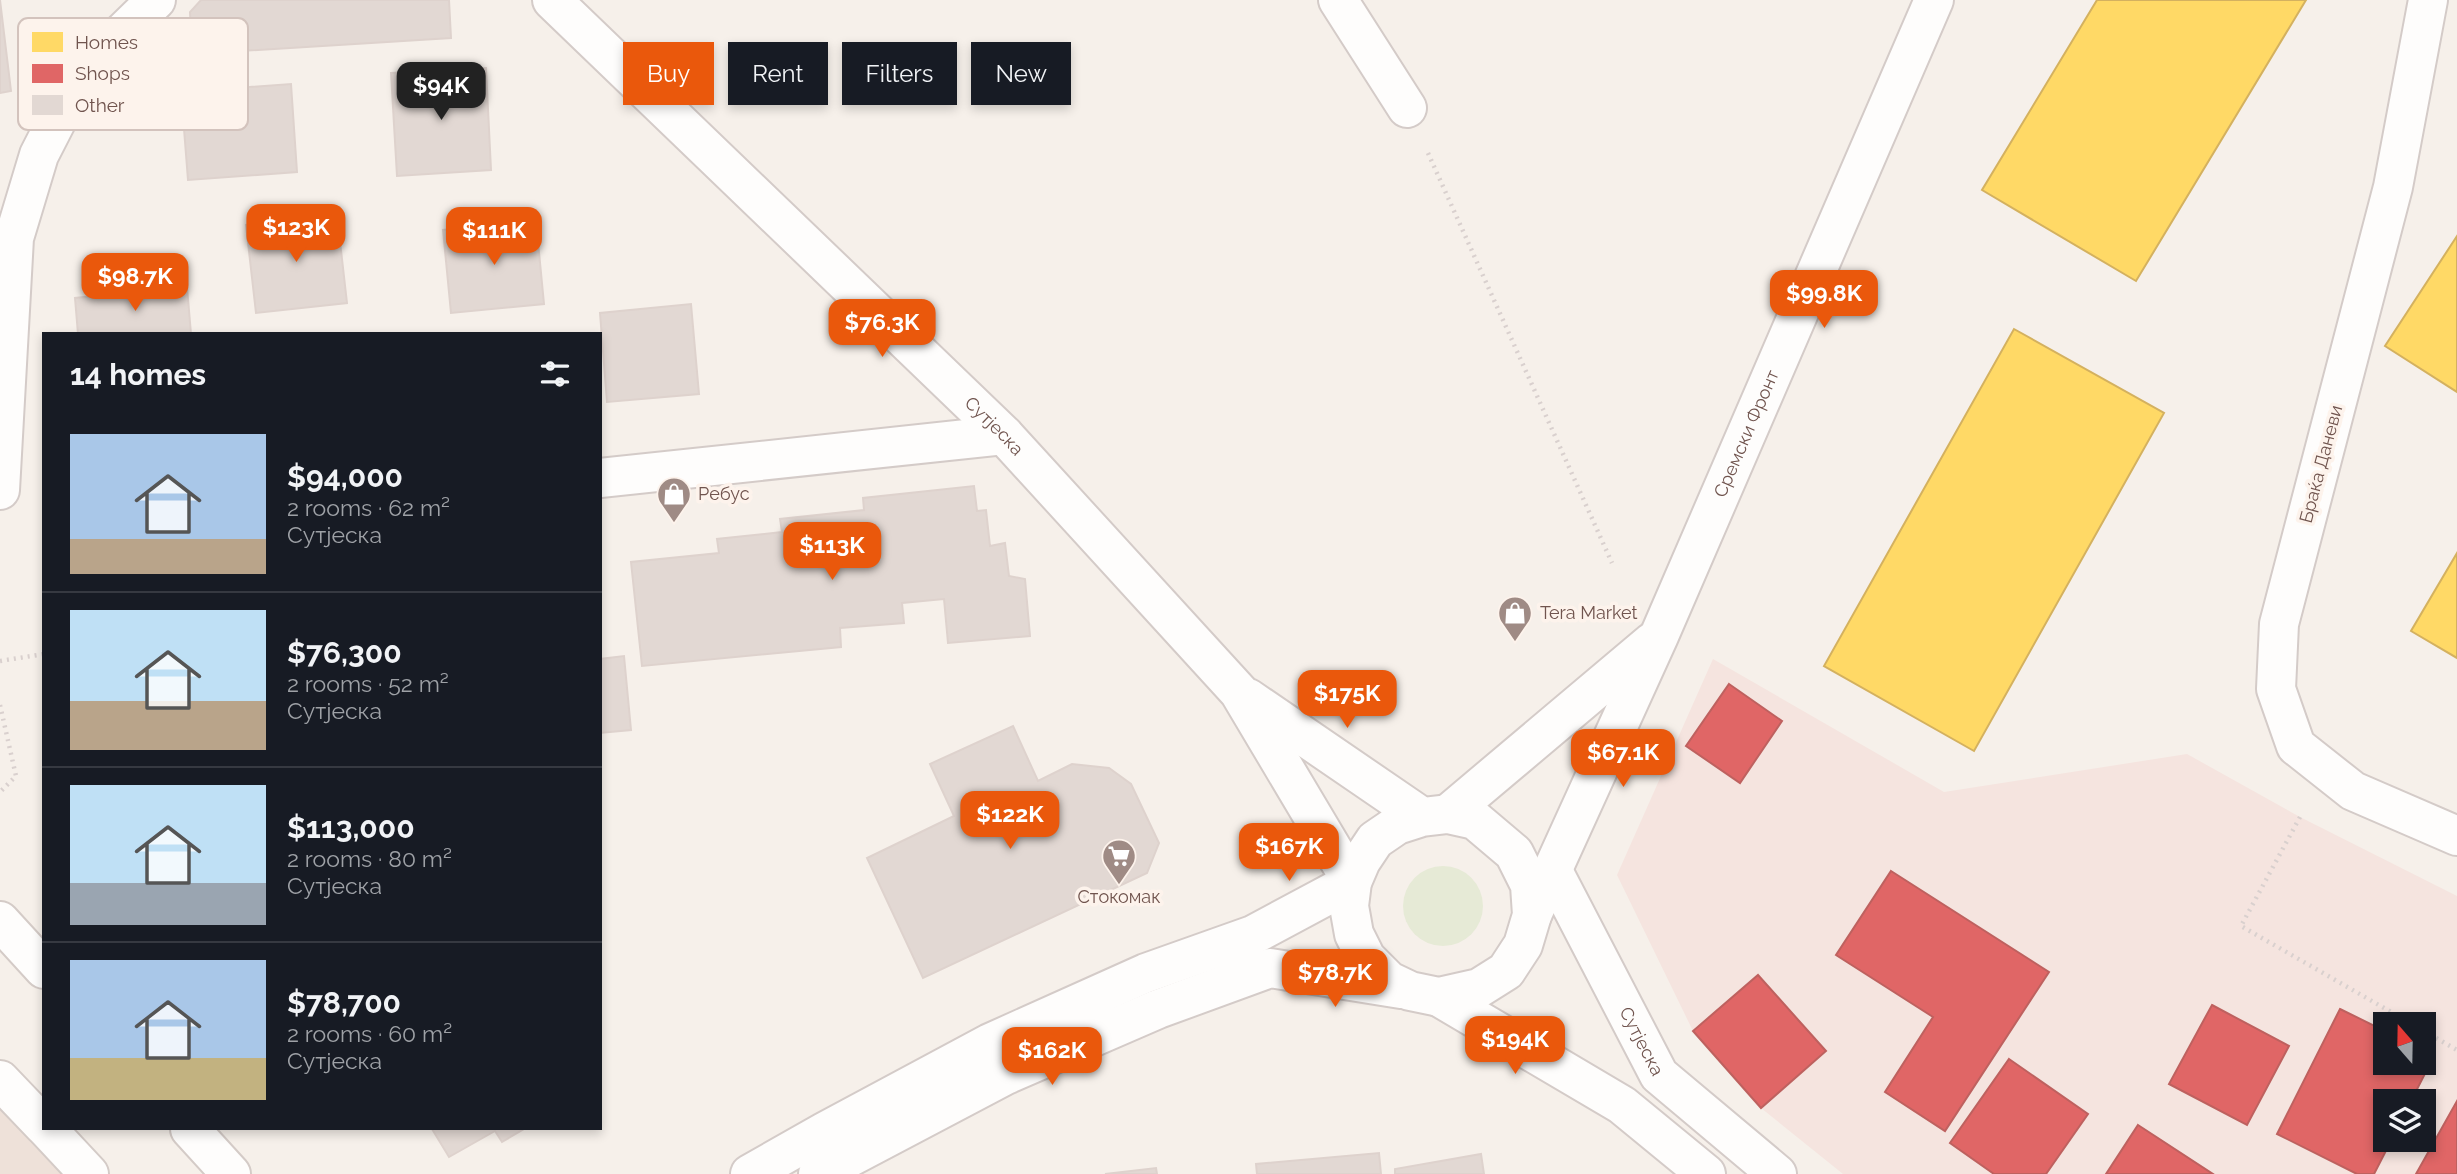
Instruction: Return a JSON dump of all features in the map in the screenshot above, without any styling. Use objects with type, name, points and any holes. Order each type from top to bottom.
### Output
[{"type":"street","points":[[138,18],[156,0]]},
{"type":"street","name":"Сутјеска","points":[[552,0],[1004,435],[1239,692]]},
{"type":"street","points":[[1338,0],[1407,108]]},
{"type":"street","name":"Сремски Фронт","points":[[1532,915],[1659,636],[1934,0]]},
{"type":"street","name":"Браќа Даневи","points":[[2428,0],[2393,187],[2279,624],[2276,689],[2295,746],[2353,791],[2457,836]]},
{"type":"street","points":[[0,490],[14,238],[39,155],[52,130]]},
{"type":"street","points":[[602,478],[1004,435]]},
{"type":"street","points":[[1435,816],[1659,636]]},
{"type":"street","points":[[1239,692],[1435,816]]},
{"type":"street","points":[[1239,692],[1352,883]]},
{"type":"street","points":[[818,1174],[1006,1075],[1158,1009],[1270,968],[1425,994],[1479,988],[1506,971],[1523,944],[1532,915],[1530,885],[1514,853],[1475,820],[1435,816],[1397,825],[1375,840],[1361,861],[1352,883],[1349,906],[1354,934],[1366,958],[1389,981],[1425,994],[1622,1105],[1706,1174]]},
{"type":"street","name":"Сутјеска","points":[[1553,871],[1659,1075],[1777,1174]]},
{"type":"street","points":[[750,1174],[990,1043],[1146,973],[1253,935],[1352,883]]},
{"type":"street","points":[[0,921],[42,967]]},
{"type":"street","points":[[0,1080],[42,1124]]},
{"type":"street","points":[[48,1130],[89,1174]]},
{"type":"street","points":[[191,1130],[231,1174]]},
{"type":"path","points":[[1407,108],[1612,563]]},
{"type":"path","points":[[0,661],[42,654]]},
{"type":"path","points":[[0,705],[16,776],[0,792]]},
{"type":"path","points":[[2300,817],[2241,926],[2391,1012]]},
{"type":"path","points":[[2436,1038],[2457,1050]]},
{"type":"shaded area","points":[[1713,659],[1944,792],[2187,754],[2300,817],[2457,896],[2457,1174],[1843,1174],[1761,1108],[1693,1031],[1617,875]]},
{"type":"shaded area","points":[[0,1080],[42,1124],[42,1130],[47,1130],[89,1174],[0,1174]]},
{"type":"green space","points":[[1443,866],[1458,869],[1471,878],[1480,891],[1483,906],[1480,921],[1471,934],[1458,943],[1443,946],[1428,943],[1415,934],[1406,921],[1403,906],[1406,891],[1415,878],[1428,869]]},
{"type":"building: Homes","points":[[2097,0],[2306,0],[2136,281],[1982,190]]},
{"type":"building: Homes","points":[[2457,236],[2457,392],[2385,346]]},
{"type":"building: Homes","points":[[2014,329],[2164,413],[1974,751],[1824,666]]},
{"type":"building: Homes","points":[[2457,553],[2457,658],[2411,631]]},
{"type":"building: Shops","points":[[1729,684],[1782,721],[1740,783],[1686,746]]},
{"type":"building: Shops","points":[[1891,871],[2049,972],[1945,1131],[1885,1092],[1933,1017],[1836,955]]},
{"type":"building: Shops","points":[[1758,975],[1826,1051],[1761,1108],[1693,1031]]},
{"type":"building: Shops","points":[[2212,1005],[2289,1046],[2247,1125],[2169,1084]]},
{"type":"building: Shops","points":[[2340,1009],[2373,1025],[2373,1075],[2424,1075],[2417,1089],[2373,1089],[2373,1152],[2385,1152],[2374,1174],[2357,1174],[2277,1134]]},
{"type":"building: Shops","points":[[2009,1059],[2088,1114],[2046,1174],[1994,1174],[1950,1143]]},
{"type":"building: Shops","points":[[2457,1101],[2457,1174],[2416,1174],[2428,1152],[2436,1152],[2436,1138]]},
{"type":"building: Shops","points":[[2138,1125],[2213,1174],[2106,1174]]},
{"type":"building: Other","points":[[0,0],[11,91],[0,93]]},
{"type":"building: Other","points":[[201,0],[449,0],[451,38],[248,51],[248,18],[190,18],[190,12]]},
{"type":"building: Other","points":[[486,68],[491,170],[397,176],[391,73]]},
{"type":"building: Other","points":[[291,84],[297,172],[188,180],[184,130],[248,130],[248,87]]},
{"type":"building: Other","points":[[337,215],[347,303],[256,313],[246,225]]},
{"type":"building: Other","points":[[536,221],[544,304],[451,313],[443,230]]},
{"type":"building: Other","points":[[187,287],[191,332],[78,332],[75,298]]},
{"type":"building: Other","points":[[691,304],[699,394],[607,402],[600,313]]},
{"type":"building: Other","points":[[974,486],[977,511],[986,510],[990,546],[1005,543],[1009,576],[1025,579],[1030,636],[948,643],[944,599],[902,603],[904,623],[840,628],[841,647],[642,666],[631,562],[719,553],[717,539],[782,532],[780,519],[864,510],[863,498]]},
{"type":"building: Other","points":[[624,656],[631,730],[602,733],[602,659]]},
{"type":"building: Other","points":[[1013,726],[1038,781],[1072,764],[1109,768],[1131,784],[1159,843],[1147,873],[923,978],[867,858],[954,816],[930,764]]},
{"type":"building: Other","points":[[433,1130],[522,1130],[502,1142],[495,1131],[449,1157]]},
{"type":"building: Other","points":[[1379,1153],[1381,1174],[1257,1174],[1256,1164]]},
{"type":"building: Other","points":[[1481,1154],[1484,1174],[1395,1174],[1395,1169]]},
{"type":"building: Other","points":[[1156,1168],[1157,1174],[1105,1174]]},
{"type":"place","name":"Ребус","points":[[674,524]]},
{"type":"place","name":"Tera Market","points":[[1515,643]]},
{"type":"place","name":"Стокомак","points":[[1119,886]]}]
